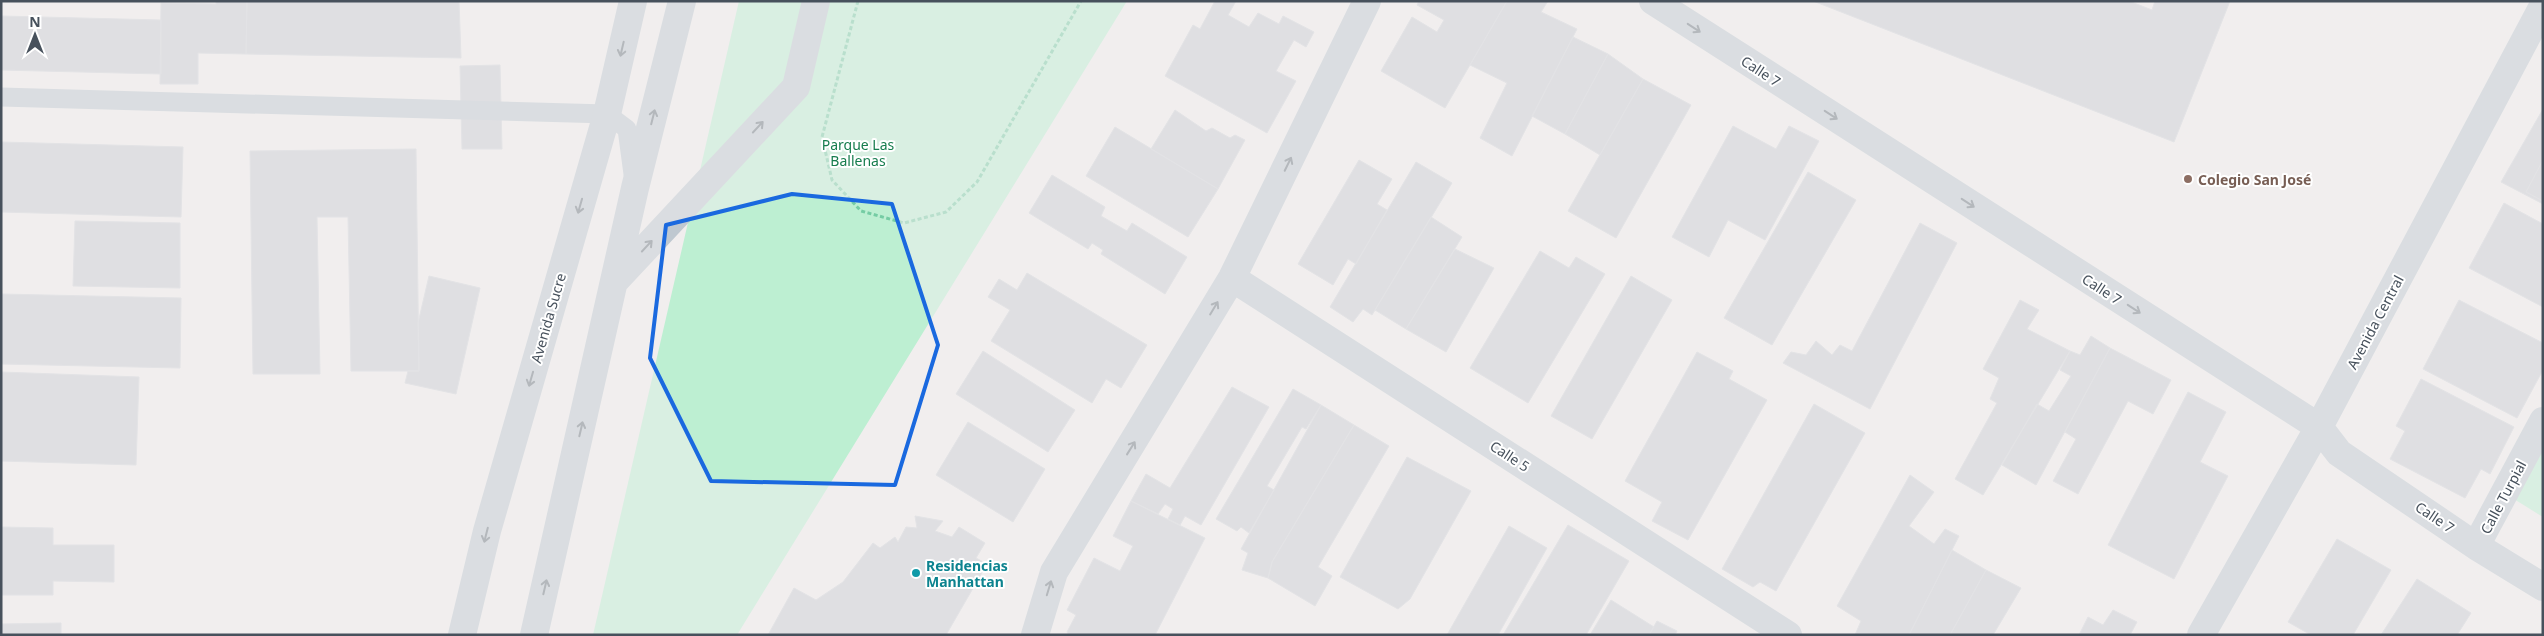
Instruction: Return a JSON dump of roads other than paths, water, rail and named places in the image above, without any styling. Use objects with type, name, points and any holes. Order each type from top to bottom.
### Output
[{"type":"street","name":"Avenida Sucre","points":[[462,635],[487,531],[607,114],[632,1]]},
{"type":"street","points":[[534,635],[635,188],[682,1]]},
{"type":"street","points":[[614,282],[796,87],[816,1]]},
{"type":"street","points":[[1036,635],[1054,572],[1232,278],[1367,1]]},
{"type":"street","name":"Calle 7","points":[[1653,1],[2319,427],[2339,453],[2476,546],[2543,588]]},
{"type":"street","name":"Avenida Central","points":[[2203,634],[2319,427],[2543,6]]},
{"type":"street","name":"Calle 5","points":[[1232,278],[1788,635]]},
{"type":"street","name":"Calle Turpial","points":[[2476,546],[2543,421]]},
{"type":"lane","points":[[1,97],[607,114],[627,129],[635,188]]},
{"type":"place","name":"Colegio San José","points":[[2188,179]]},
{"type":"place","name":"Residencias Manhattan","points":[[916,573]]},
{"type":"park label","name":"Parque Las Ballenas","points":[[858,152]]}]
